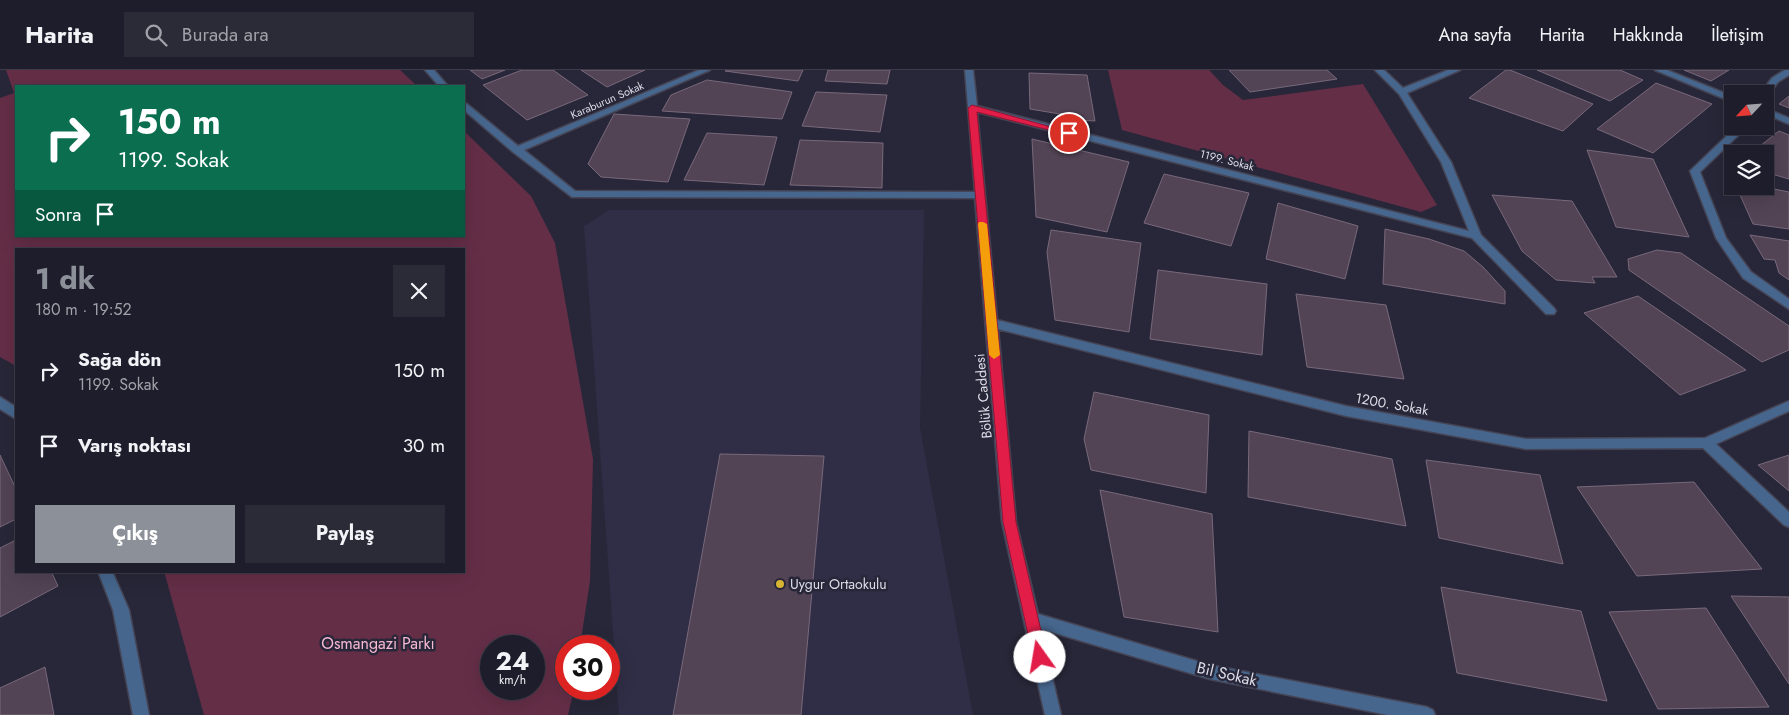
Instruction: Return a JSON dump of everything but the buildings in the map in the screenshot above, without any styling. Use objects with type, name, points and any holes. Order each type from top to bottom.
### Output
[{"type":"street","points":[[429,70],[443,85]]},
{"type":"street","name":"Karaburun Sokak","points":[[516,150],[706,70]]},
{"type":"street","name":"Bölük Caddesi","points":[[969,70],[1009,522],[1053,715]]},
{"type":"street","points":[[1379,70],[1402,92],[1446,162],[1476,236],[1550,311]]},
{"type":"street","points":[[1402,92],[1456,70]]},
{"type":"street","points":[[1659,70],[1724,96]]},
{"type":"street","points":[[1770,85],[1774,80],[1789,71]]},
{"type":"street","points":[[465,107],[572,194],[980,195]]},
{"type":"street","name":"1199. Sokak","points":[[972,108],[1476,236]]},
{"type":"street","points":[[1774,115],[1789,121]]},
{"type":"street","points":[[1733,135],[1695,171],[1721,238],[1747,275],[1789,305]]},
{"type":"street","name":"1200. Sokak","points":[[991,323],[1346,411],[1526,444],[1706,443],[1789,406]]},
{"type":"street","points":[[0,402],[15,413]]},
{"type":"street","points":[[1706,443],[1789,520]]},
{"type":"street","points":[[106,573],[121,610],[141,715]]},
{"type":"street","name":"Bil Sokak","points":[[1031,619],[1210,672],[1427,715]]},
{"type":"shaded area","points":[[609,210],[924,210],[920,428],[973,715],[619,715],[620,635],[613,635],[584,226]]},
{"type":"green space","name":"Osmangazi Parkı","points":[[6,70],[400,70],[416,85],[15,85],[15,237],[465,237],[465,132],[531,196],[555,243],[593,459],[590,581],[582,635],[555,635],[555,700],[571,700],[568,715],[204,715],[165,573],[465,573],[465,248],[15,248],[15,365],[0,357],[0,98],[14,93]]},
{"type":"green space","points":[[1108,70],[1209,70],[1223,85],[1243,100],[1363,84],[1437,205],[1421,212],[1122,130]]},
{"type":"slow traffic","points":[[983,224],[994,355]]},
{"type":"place","name":"Uygur Ortaokulu","points":[[780,584]]},
{"type":"route","points":[[1040,657],[1009,522],[972,108],[1069,133]]}]
